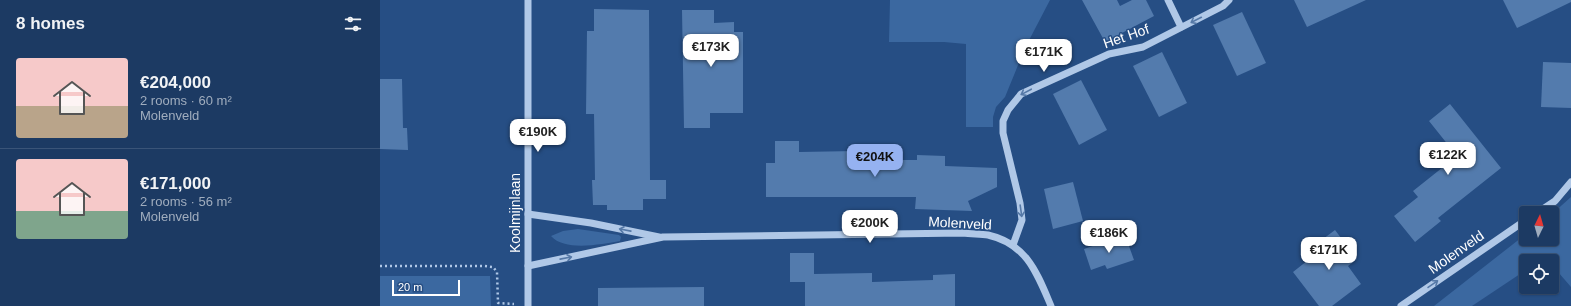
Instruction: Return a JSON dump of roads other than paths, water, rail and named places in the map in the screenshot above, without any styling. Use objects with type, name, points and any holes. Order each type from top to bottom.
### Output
[{"type":"street","name":"Koolmijnlaan","points":[[528,0],[528,305]]},
{"type":"street","points":[[1168,0],[1181,27]]},
{"type":"street","name":"Het Hof","points":[[1013,245],[1022,220],[1020,203],[1003,133],[1003,121],[1008,110],[1021,94],[1109,54],[1143,47],[1223,6],[1229,0]]},
{"type":"street","points":[[1547,206],[1555,201],[1571,182]]},
{"type":"street","points":[[528,214],[663,237]]},
{"type":"street","name":"Molenveld","points":[[1401,306],[1519,225]]},
{"type":"street","name":"Molenveld","points":[[663,237],[963,233],[986,235],[1000,238],[1013,245],[1025,255],[1038,274],[1051,306]]},
{"type":"street","points":[[528,266],[663,237]]}]
